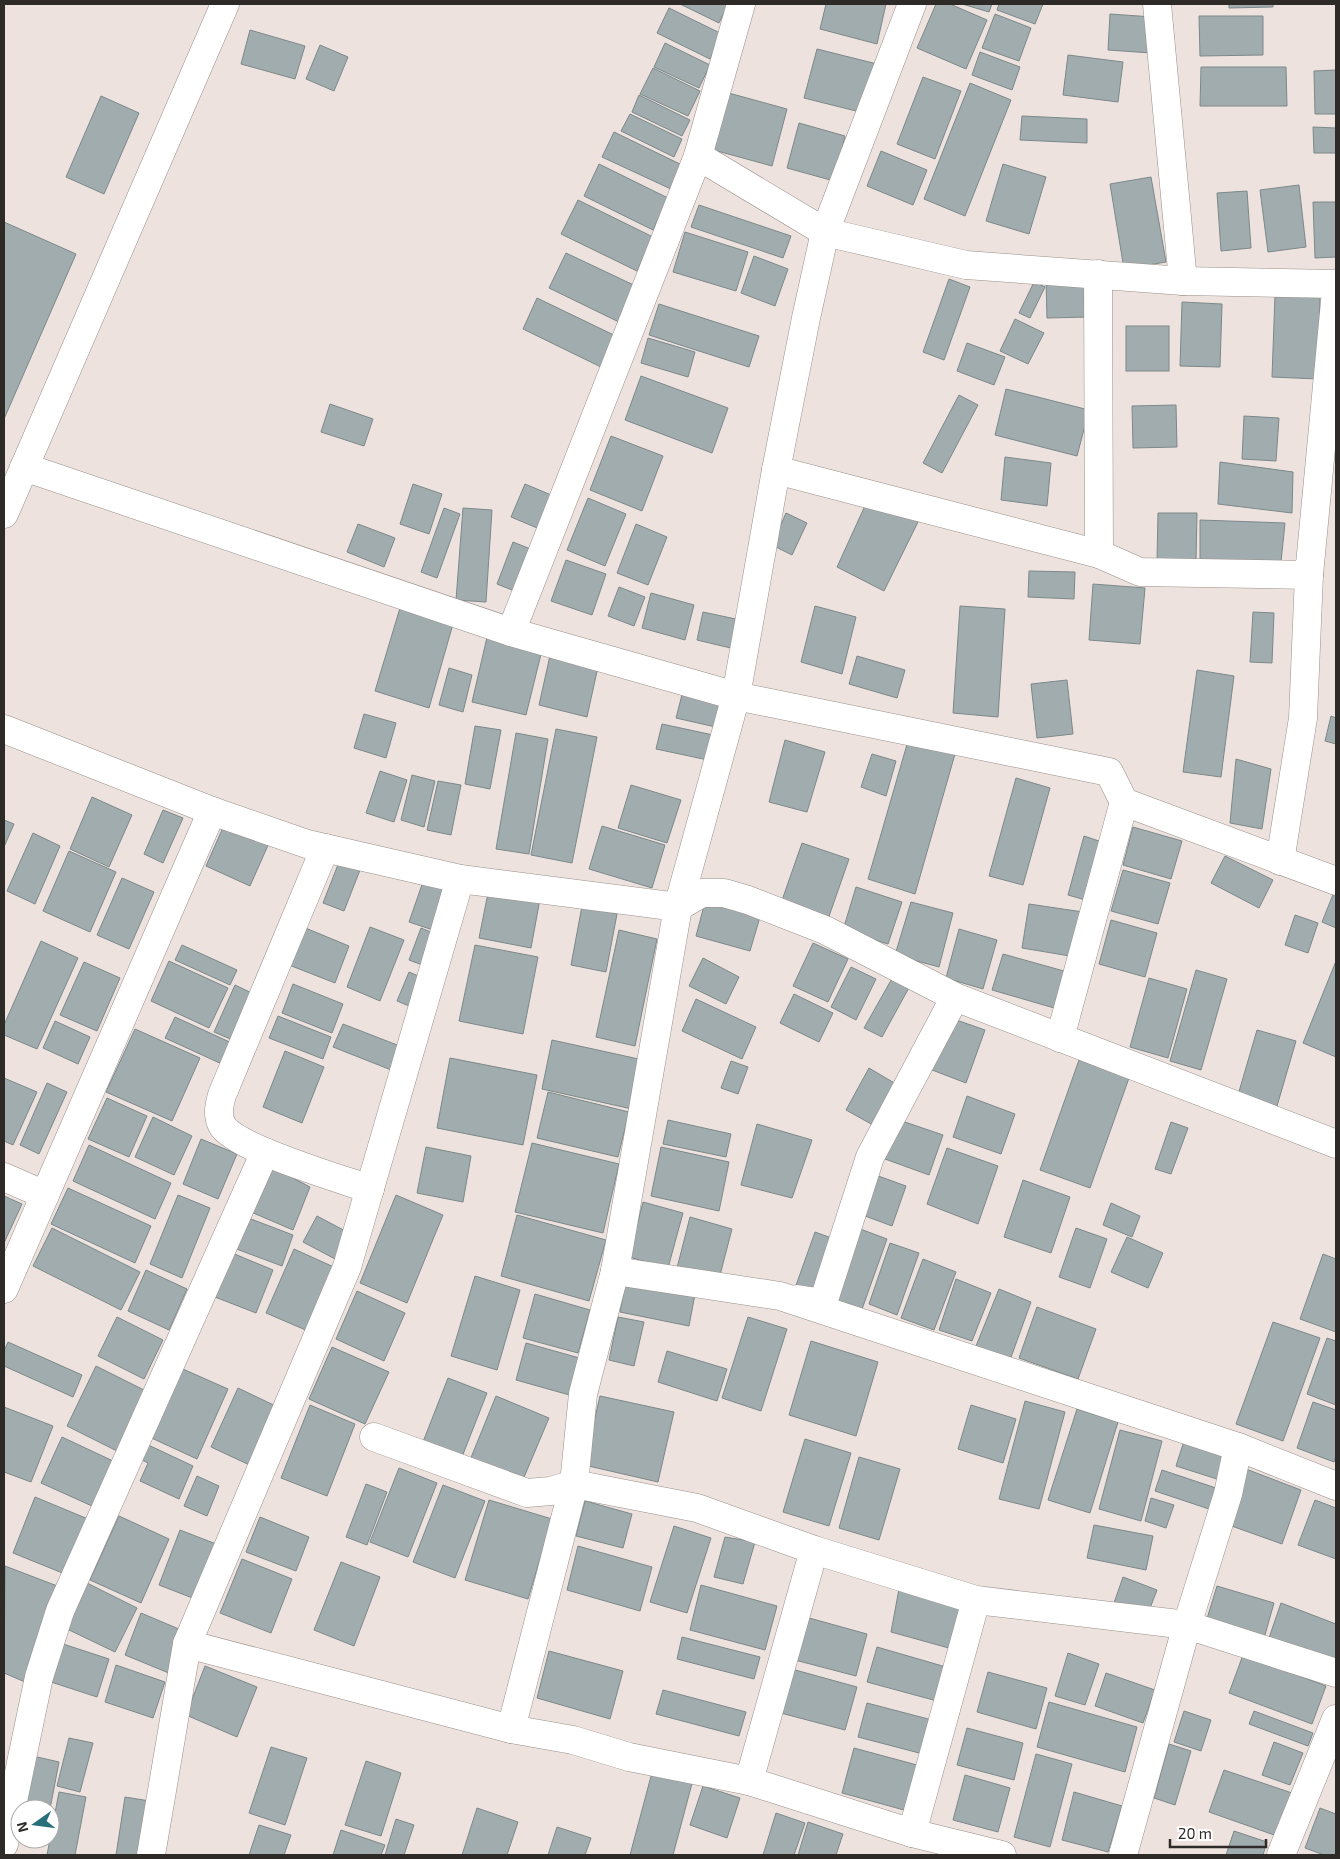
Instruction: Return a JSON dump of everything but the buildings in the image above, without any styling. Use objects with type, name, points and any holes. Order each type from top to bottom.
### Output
[{"type":"street","points":[[4,514],[225,4]]},
{"type":"street","points":[[511,632],[698,156],[741,4]]},
{"type":"street","points":[[511,1729],[574,1484],[583,1394],[615,1271],[678,907],[736,696],[776,470],[825,232],[912,4]]},
{"type":"street","points":[[1157,4],[1183,280]]},
{"type":"street","points":[[698,156],[825,232],[966,265],[1183,280],[1336,284]]},
{"type":"street","points":[[1098,274],[1099,554]]},
{"type":"street","points":[[1280,861],[1304,718],[1308,575],[1336,291]]},
{"type":"street","points":[[24,467],[511,632],[736,696],[1109,772],[1124,802],[1060,1038]]},
{"type":"street","points":[[776,470],[1099,554],[1140,572],[1308,575]]},
{"type":"street","points":[[4,729],[212,811],[307,844],[460,879],[678,907],[702,893],[724,893],[748,900],[825,930],[955,997],[1336,1144]]},
{"type":"street","points":[[1124,802],[1336,881]]},
{"type":"street","points":[[4,1290],[212,811]]},
{"type":"street","points":[[325,848],[222,1095],[218,1112],[222,1125],[230,1134],[250,1146],[370,1189]]},
{"type":"street","points":[[150,1855],[187,1644],[347,1267],[460,879]]},
{"type":"street","points":[[615,1271],[823,1303],[870,1157],[955,997]]},
{"type":"street","points":[[4,1844],[39,1677],[60,1611],[265,1152]]},
{"type":"street","points":[[4,1177],[45,1195]]},
{"type":"street","points":[[780,1296],[1238,1447],[1336,1486]]},
{"type":"street","points":[[374,1437],[527,1493],[551,1492],[574,1484],[697,1508],[814,1550],[976,1600],[1187,1625],[1336,1673]]},
{"type":"street","points":[[1123,1855],[1187,1625],[1228,1494],[1238,1447]]},
{"type":"street","points":[[749,1781],[814,1550]]},
{"type":"street","points":[[912,1833],[976,1600]]},
{"type":"street","points":[[187,1644],[511,1729],[573,1740],[629,1757],[749,1781],[912,1833],[1002,1855]]},
{"type":"street","points":[[1281,1855],[1333,1734]]}]
